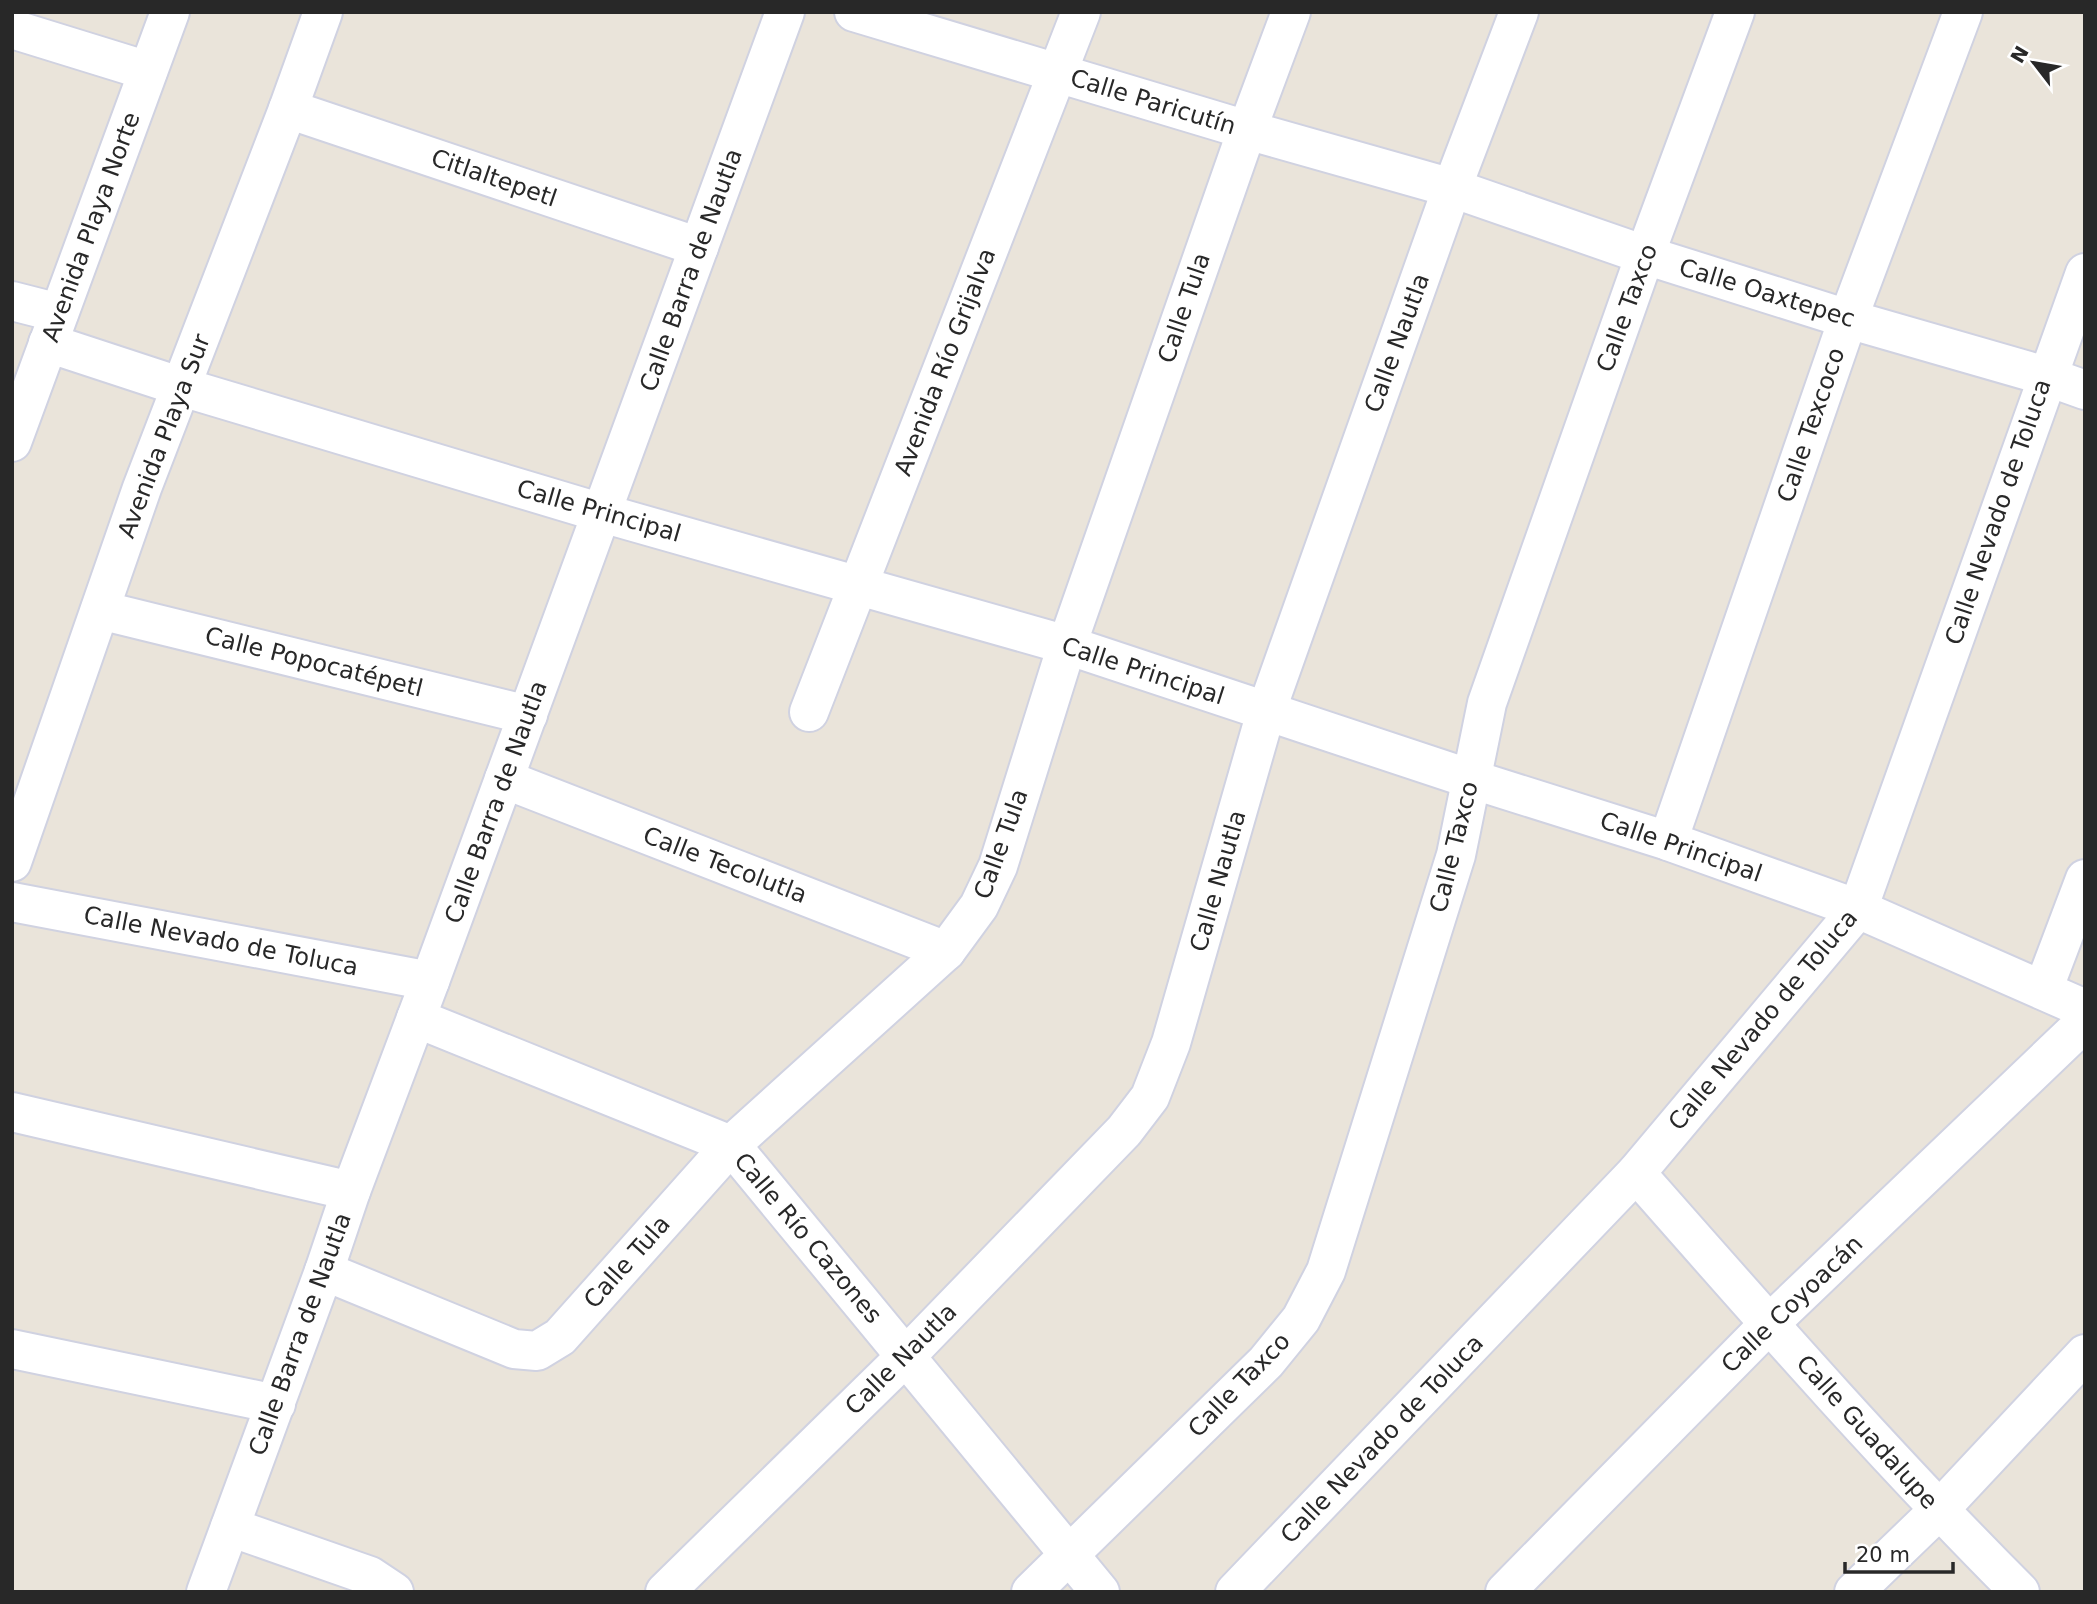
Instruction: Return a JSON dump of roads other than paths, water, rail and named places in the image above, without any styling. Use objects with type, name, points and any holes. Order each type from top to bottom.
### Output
[{"type":"street","name":"Avenida Playa Norte","points":[[12,442],[170,12]]},
{"type":"street","name":"Avenida Playa Sur","points":[[12,862],[142,488],[323,12]]},
{"type":"street","name":"Calle Barra de Nautla","points":[[206,1592],[785,12]]},
{"type":"street","name":"Avenida Río Grijalva","points":[[809,712],[1081,12]]},
{"type":"street","name":"Calle Tula","points":[[324,1270],[514,1349],[537,1352],[560,1337],[731,1145],[946,951],[979,906],[998,866],[1067,645],[1247,130],[1291,12]]},
{"type":"street","name":"Calle Nautla","points":[[665,1592],[906,1356],[1124,1130],[1150,1097],[1171,1043],[1266,712],[1452,188],[1519,12]]},
{"type":"street","name":"Calle Taxco","points":[[1031,1592],[1266,1362],[1300,1319],[1326,1271],[1456,855],[1487,703],[1734,12]]},
{"type":"street","name":"Calle Texcoco","points":[[1668,841],[1847,319],[1964,12]]},
{"type":"street","name":"Calle Paricutín","points":[[869,14],[1247,130],[1452,188]]},
{"type":"street","points":[[12,29],[148,72]]},
{"type":"street","name":"Citlaltepetl","points":[[288,109],[699,247]]},
{"type":"street","name":"Calle Oaxtepec","points":[[1452,188],[1645,255],[2085,390]]},
{"type":"street","name":"Calle Nevado de Toluca","points":[[1235,1592],[1636,1173],[1858,909],[2046,376],[2085,273]]},
{"type":"street","name":"Calle Principal","points":[[12,301],[53,328],[182,387],[602,513],[1067,645],[1471,779],[1668,841],[1858,909],[2085,1009]]},
{"type":"street","name":"Calle Popocatépetl","points":[[100,610],[528,715]]},
{"type":"street","name":"Calle Tecolutla","points":[[504,779],[946,951]]},
{"type":"street","points":[[2043,990],[2085,879]]},
{"type":"street","name":"Calle Nevado de Toluca","points":[[12,902],[430,981]]},
{"type":"street","name":"Calle Río Cazones","points":[[416,1018],[731,1145],[1100,1592]]},
{"type":"street","name":"Calle Coyoacán","points":[[1505,1592],[1769,1324],[2085,1022]]},
{"type":"street","points":[[12,1112],[351,1191]]},
{"type":"street","name":"Calle Guadalupe","points":[[1636,1173],[1938,1511],[2020,1592]]},
{"type":"street","points":[[12,1349],[276,1404]]},
{"type":"street","points":[[1854,1592],[1938,1511],[2085,1354]]},
{"type":"street","points":[[230,1527],[370,1576],[394,1592]]}]
